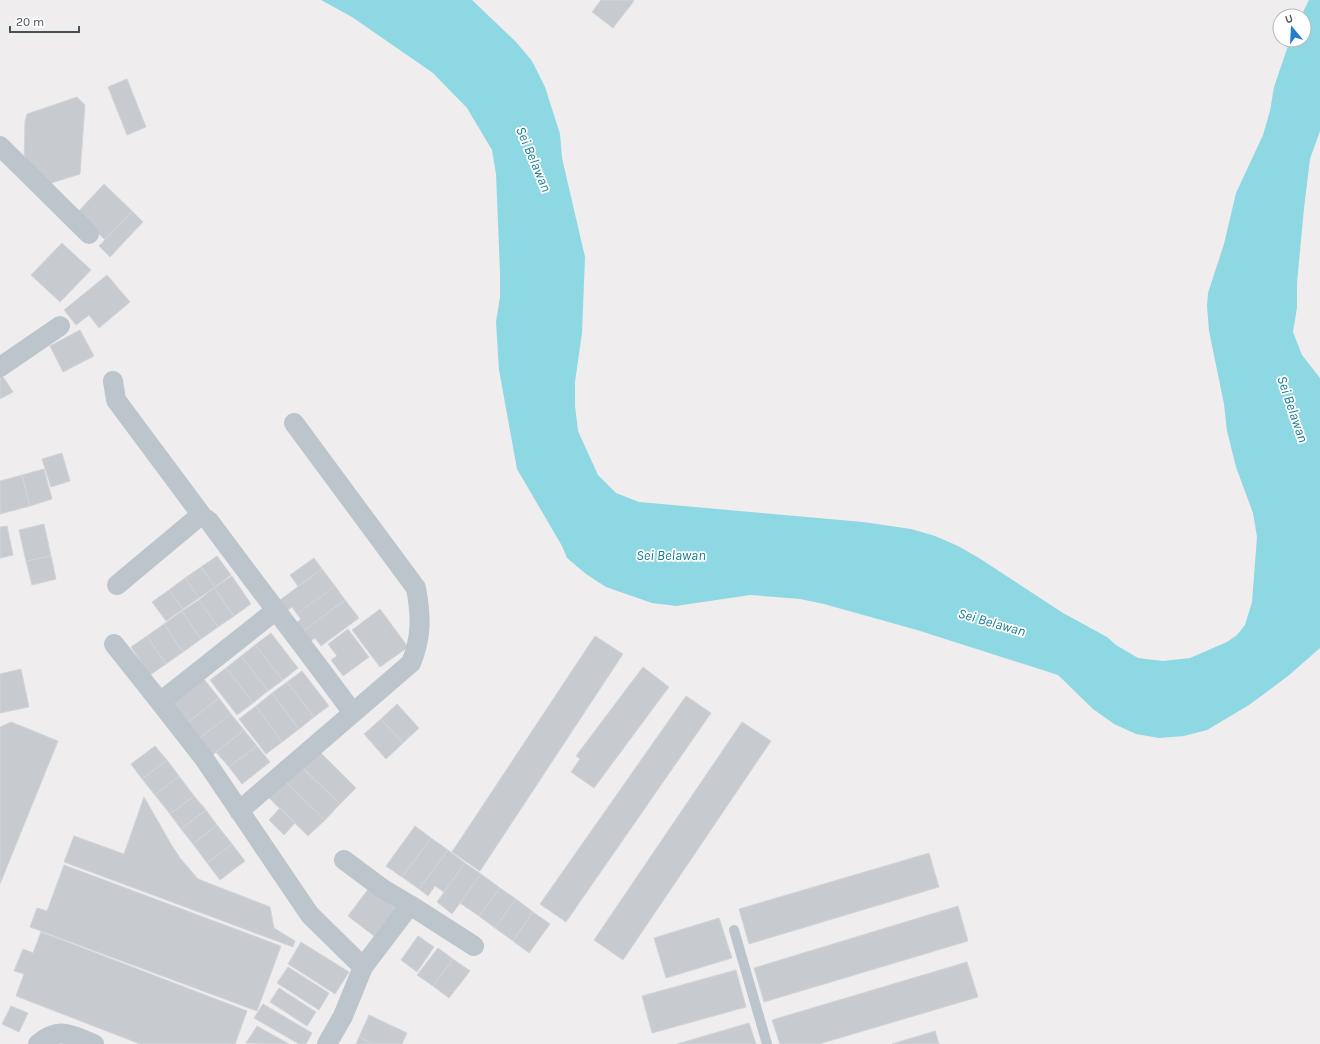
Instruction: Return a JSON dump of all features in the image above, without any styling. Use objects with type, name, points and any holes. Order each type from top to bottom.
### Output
[{"type":"street","points":[[0,146],[89,234]]},
{"type":"street","points":[[0,367],[60,326]]},
{"type":"street","points":[[113,381],[116,400],[203,517],[209,521],[275,611],[313,657],[353,713]]},
{"type":"street","points":[[239,811],[411,663],[418,646],[419,607],[416,588],[294,422]]},
{"type":"street","points":[[117,585],[196,519],[203,517]]},
{"type":"street","points":[[160,702],[275,611]]},
{"type":"street","points":[[114,644],[203,757],[310,915],[363,967]]},
{"type":"street","points":[[344,860],[383,889],[474,946]]},
{"type":"street","points":[[327,1044],[343,1016],[363,967],[410,905]]},
{"type":"street","points":[[38,1044],[48,1036],[64,1033],[94,1044]]},
{"type":"lane","points":[[734,930],[767,1044]]},
{"type":"water","name":"Sei Belawan","points":[[321,0],[472,0],[516,42],[532,61],[545,87],[560,134],[562,158],[585,257],[582,333],[575,382],[575,406],[578,431],[598,475],[616,493],[639,502],[863,522],[911,529],[935,536],[958,546],[979,558],[1063,613],[1107,637],[1116,645],[1138,658],[1163,661],[1190,658],[1227,642],[1237,635],[1245,625],[1252,602],[1257,537],[1253,513],[1236,467],[1227,431],[1224,404],[1209,331],[1207,306],[1208,293],[1224,244],[1236,193],[1263,135],[1270,111],[1274,87],[1287,48],[1312,48],[1312,8],[1305,8],[1309,0],[1320,0],[1320,131],[1310,159],[1297,283],[1297,308],[1293,332],[1302,355],[1320,378],[1320,648],[1288,676],[1249,705],[1207,730],[1184,736],[1159,738],[1136,734],[1114,724],[1093,709],[1058,675],[917,630],[824,604],[800,599],[750,595],[676,606],[652,603],[606,587],[586,574],[567,558],[562,546],[517,469],[499,370],[496,322],[500,297],[500,272],[496,174],[492,150],[467,108],[433,73],[352,17]]},
{"type":"building","points":[[601,0],[634,1],[613,28],[592,12]]},
{"type":"building","points":[[127,79],[146,127],[127,135],[108,87]]},
{"type":"building","points":[[77,97],[85,105],[80,174],[45,185],[24,164],[25,122],[27,114]]},
{"type":"building","points":[[104,184],[132,211],[105,240],[77,213]]},
{"type":"building","points":[[132,211],[143,222],[110,257],[99,246]]},
{"type":"building","points":[[62,243],[91,270],[60,302],[31,275]]},
{"type":"building","points":[[107,275],[130,302],[99,328],[89,315],[76,325],[64,310]]},
{"type":"building","points":[[80,330],[94,356],[63,372],[50,346]]},
{"type":"building","points":[[2,375],[13,392],[0,399],[0,376]]},
{"type":"building","points":[[62,453],[70,481],[51,487],[42,459]]},
{"type":"building","points":[[44,469],[52,499],[30,506],[22,475]]},
{"type":"building","points":[[22,475],[30,506],[0,514],[0,481]]},
{"type":"building","points":[[44,524],[51,556],[26,561],[19,530]]},
{"type":"building","points":[[7,526],[13,555],[0,558],[0,527]]},
{"type":"building","points":[[51,556],[56,579],[32,585],[26,561]]},
{"type":"building","points":[[217,556],[231,575],[215,587],[201,567]]},
{"type":"building","points":[[314,558],[322,569],[298,586],[290,575]]},
{"type":"building","points":[[201,567],[215,587],[199,598],[185,578]]},
{"type":"building","points":[[322,569],[335,586],[297,614],[292,607],[288,610],[280,600]]},
{"type":"building","points":[[232,576],[251,604],[234,616],[214,588]]},
{"type":"building","points":[[185,578],[199,598],[183,609],[169,590]]},
{"type":"building","points":[[335,586],[345,600],[301,633],[295,624],[301,619],[297,614]]},
{"type":"building","points":[[214,588],[234,616],[218,627],[199,600]]},
{"type":"building","points":[[169,590],[183,609],[166,621],[152,602]]},
{"type":"building","points":[[199,600],[218,627],[201,639],[182,611]]},
{"type":"building","points":[[345,600],[359,618],[321,646],[315,638],[308,643],[301,633]]},
{"type":"building","points":[[380,609],[408,647],[380,667],[352,630]]},
{"type":"building","points":[[182,611],[201,639],[183,652],[164,624]]},
{"type":"building","points":[[164,624],[183,652],[166,664],[147,636]]},
{"type":"building","points":[[348,629],[369,657],[343,676],[331,660],[337,656],[328,644]]},
{"type":"building","points":[[271,633],[298,668],[283,680],[255,645]]},
{"type":"building","points":[[147,636],[166,664],[150,675],[131,647]]},
{"type":"building","points":[[595,636],[623,654],[480,871],[452,852]]},
{"type":"building","points":[[255,645],[283,680],[268,691],[241,656]]},
{"type":"building","points":[[241,656],[268,691],[253,703],[226,668]]},
{"type":"building","points":[[643,667],[669,687],[594,788],[571,772],[580,759],[576,756]]},
{"type":"building","points":[[226,668],[253,703],[237,715],[210,680]]},
{"type":"building","points":[[21,669],[29,707],[0,713],[0,674]]},
{"type":"building","points":[[302,671],[329,706],[314,717],[287,682]]},
{"type":"building","points":[[203,678],[219,698],[186,724],[170,704]]},
{"type":"building","points":[[287,682],[314,717],[299,729],[272,693]]},
{"type":"building","points":[[272,693],[299,729],[282,742],[256,706]]},
{"type":"building","points":[[686,696],[711,713],[566,922],[540,904]]},
{"type":"building","points":[[219,698],[231,714],[198,739],[186,724]]},
{"type":"building","points":[[397,704],[419,728],[403,743],[381,719]]},
{"type":"building","points":[[256,706],[282,742],[266,754],[239,719]]},
{"type":"building","points":[[231,714],[244,730],[211,756],[198,739]]},
{"type":"building","points":[[381,719],[403,743],[386,759],[364,734]]},
{"type":"building","points":[[11,722],[58,741],[0,884],[0,727]]},
{"type":"building","points":[[742,722],[771,741],[623,960],[594,940]]},
{"type":"building","points":[[244,730],[257,746],[229,767],[216,752]]},
{"type":"building","points":[[155,746],[167,760],[142,779],[131,764]]},
{"type":"building","points":[[257,746],[270,762],[242,784],[229,767]]},
{"type":"building","points":[[320,752],[356,788],[340,804],[303,769]]},
{"type":"building","points":[[167,760],[179,776],[155,795],[142,779]]},
{"type":"building","points":[[299,764],[340,804],[325,820],[283,779]]},
{"type":"building","points":[[179,776],[194,796],[170,814],[155,795]]},
{"type":"building","points":[[283,779],[325,820],[308,836],[267,796]]},
{"type":"building","points":[[194,796],[206,810],[181,829],[170,814]]},
{"type":"building","points":[[144,797],[180,858],[198,879],[270,907],[274,928],[295,941],[293,947],[64,862],[74,836],[124,854]]},
{"type":"building","points":[[280,808],[295,823],[284,835],[269,820]]},
{"type":"building","points":[[206,810],[217,825],[193,844],[181,829]]},
{"type":"building","points":[[217,825],[232,844],[207,863],[193,844]]},
{"type":"building","points":[[415,826],[431,838],[402,877],[386,866]]},
{"type":"building","points":[[431,838],[448,850],[419,889],[402,877]]},
{"type":"building","points":[[232,844],[245,861],[220,880],[207,863]]},
{"type":"building","points":[[448,850],[465,863],[444,892],[435,886],[428,896],[419,889]]},
{"type":"building","points":[[929,853],[939,887],[749,944],[739,909]]},
{"type":"building","points":[[465,863],[481,874],[452,914],[437,902]]},
{"type":"building","points":[[64,865],[281,946],[257,1011],[30,927],[37,908],[47,911]]},
{"type":"building","points":[[481,874],[500,888],[479,916],[460,903]]},
{"type":"building","points":[[369,888],[396,909],[374,936],[348,916]]},
{"type":"building","points":[[500,888],[516,899],[495,928],[479,916]]},
{"type":"building","points":[[516,899],[533,912],[513,941],[495,928]]},
{"type":"building","points":[[958,906],[968,941],[764,1002],[754,968]]},
{"type":"building","points":[[533,912],[550,924],[529,953],[513,941]]},
{"type":"building","points":[[719,918],[732,958],[666,978],[654,938]]},
{"type":"building","points":[[41,932],[247,1011],[235,1044],[140,1044],[16,996],[24,974],[14,971],[23,949],[33,953]]},
{"type":"building","points":[[418,936],[434,947],[417,972],[401,960]]},
{"type":"building","points":[[301,942],[349,972],[335,994],[288,964]]},
{"type":"building","points":[[438,948],[453,959],[433,986],[417,975]]},
{"type":"building","points":[[453,959],[470,971],[449,998],[433,986]]},
{"type":"building","points":[[967,962],[978,997],[819,1044],[780,1044],[772,1020]]},
{"type":"building","points":[[288,967],[329,993],[319,1010],[277,983]]},
{"type":"building","points":[[736,970],[746,1007],[652,1033],[642,996]]},
{"type":"building","points":[[279,988],[316,1012],[307,1026],[270,1002]]},
{"type":"building","points":[[263,1004],[312,1033],[306,1044],[299,1044],[254,1018]]},
{"type":"building","points":[[11,1006],[28,1013],[19,1032],[2,1024]]},
{"type":"building","points":[[369,1015],[407,1033],[402,1044],[374,1044],[359,1037]]},
{"type":"building","points":[[749,1023],[756,1044],[677,1044]]},
{"type":"building","points":[[257,1026],[289,1044],[246,1043]]},
{"type":"building","points":[[935,1031],[939,1044],[892,1044]]},
{"type":"building","points":[[359,1037],[374,1044],[356,1044]]}]
